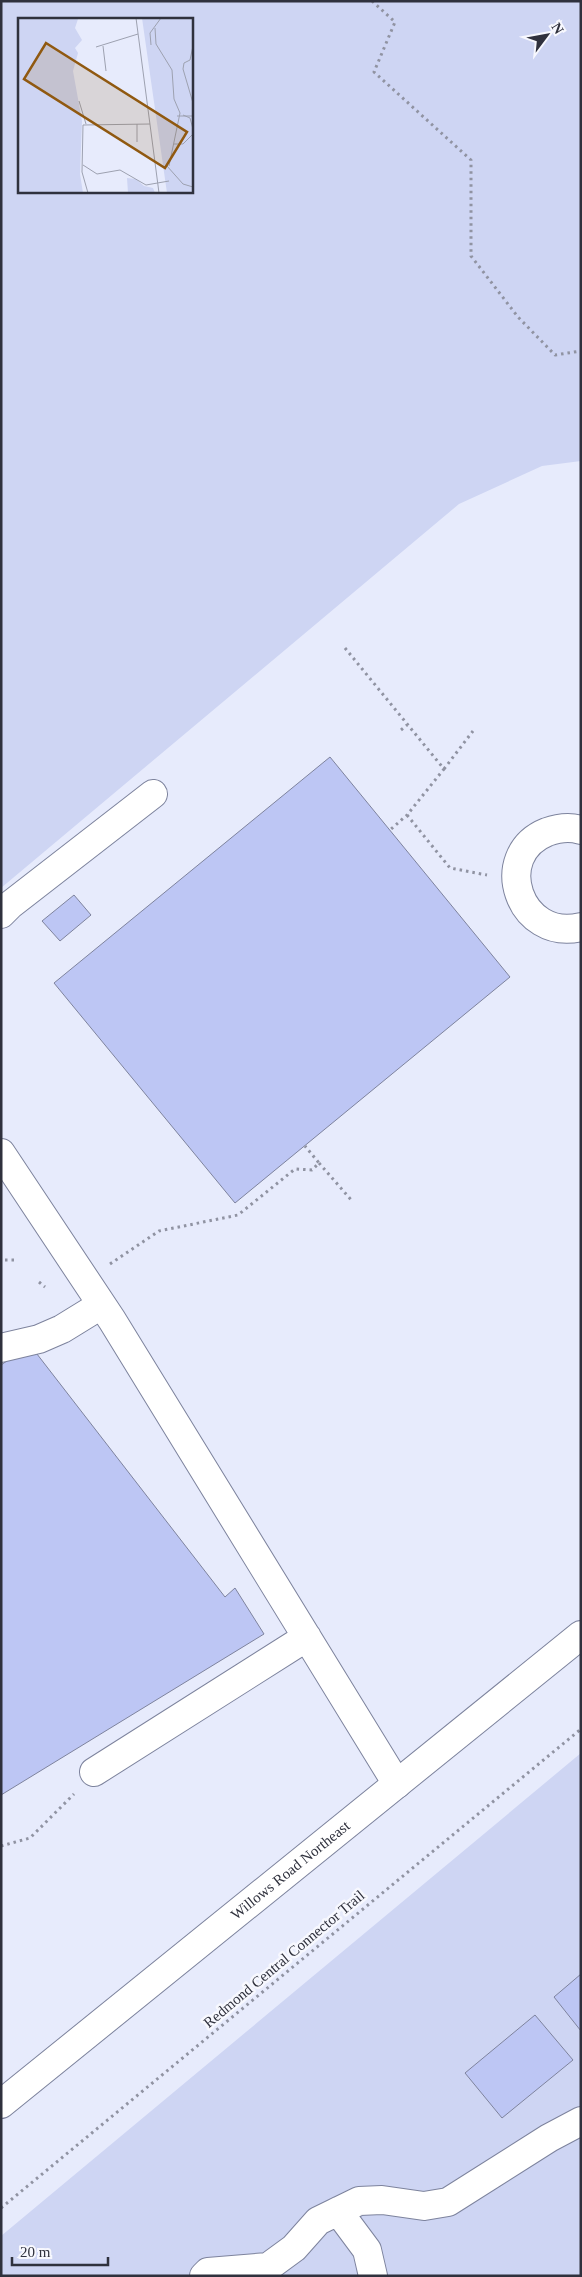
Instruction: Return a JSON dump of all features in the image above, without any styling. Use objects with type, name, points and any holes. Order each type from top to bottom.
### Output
[{"type":"main road","points":[[1,914],[10,904],[153,794]]},
{"type":"main road","points":[[581,830],[558,828],[541,835],[527,846],[519,862],[516,880],[519,897],[528,912],[540,923],[555,929],[571,930],[581,928]]},
{"type":"main road","points":[[1,1153],[112,1320],[397,1784]]},
{"type":"main road","points":[[1,1348],[39,1339],[62,1330],[101,1306]]},
{"type":"main road","name":"Willows Road Northeast","points":[[1,2104],[581,1635]]},
{"type":"main road","points":[[94,1772],[307,1637]]},
{"type":"main road","points":[[204,2276],[208,2272],[268,2267],[294,2248],[318,2221],[360,2201],[382,2200],[424,2206],[448,2202],[549,2138],[581,2121]]},
{"type":"main road","points":[[338,2210],[367,2250],[373,2276]]},
{"type":"path","points":[[372,1],[395,22],[374,72],[471,160],[470,256],[518,317],[555,355],[581,352]]},
{"type":"path","points":[[345,648],[444,769]]},
{"type":"path","points":[[401,730],[407,725]]},
{"type":"path","points":[[390,830],[408,815],[473,731]]},
{"type":"path","points":[[408,815],[450,868],[496,876]]},
{"type":"path","points":[[305,1146],[353,1202]]},
{"type":"path","points":[[113,1262],[159,1230],[238,1215],[295,1169],[312,1170],[319,1163]]},
{"type":"path","points":[[5,1260],[16,1260]]},
{"type":"path","points":[[39,1282],[45,1287]]},
{"type":"path","name":"Redmond Central Connector Trail","points":[[1,2208],[581,1729]]},
{"type":"path","points":[[1,1846],[30,1838],[94,1772]]},
{"type":"shaded area","points":[[1,1],[581,1],[581,461],[542,466],[459,504],[1,888]]},
{"type":"shaded area","points":[[581,1753],[581,2276],[1,2276],[1,2236]]},
{"type":"building","points":[[330,757],[510,977],[235,1203],[54,983]]},
{"type":"building","points":[[74,895],[91,915],[60,941],[42,921]]},
{"type":"building","points":[[30,1345],[225,1597],[235,1588],[264,1634],[1,1795],[1,1365]]},
{"type":"building","points":[[581,1974],[581,2031],[554,1997]]},
{"type":"building","points":[[535,2015],[573,2060],[502,2118],[465,2073]]}]
